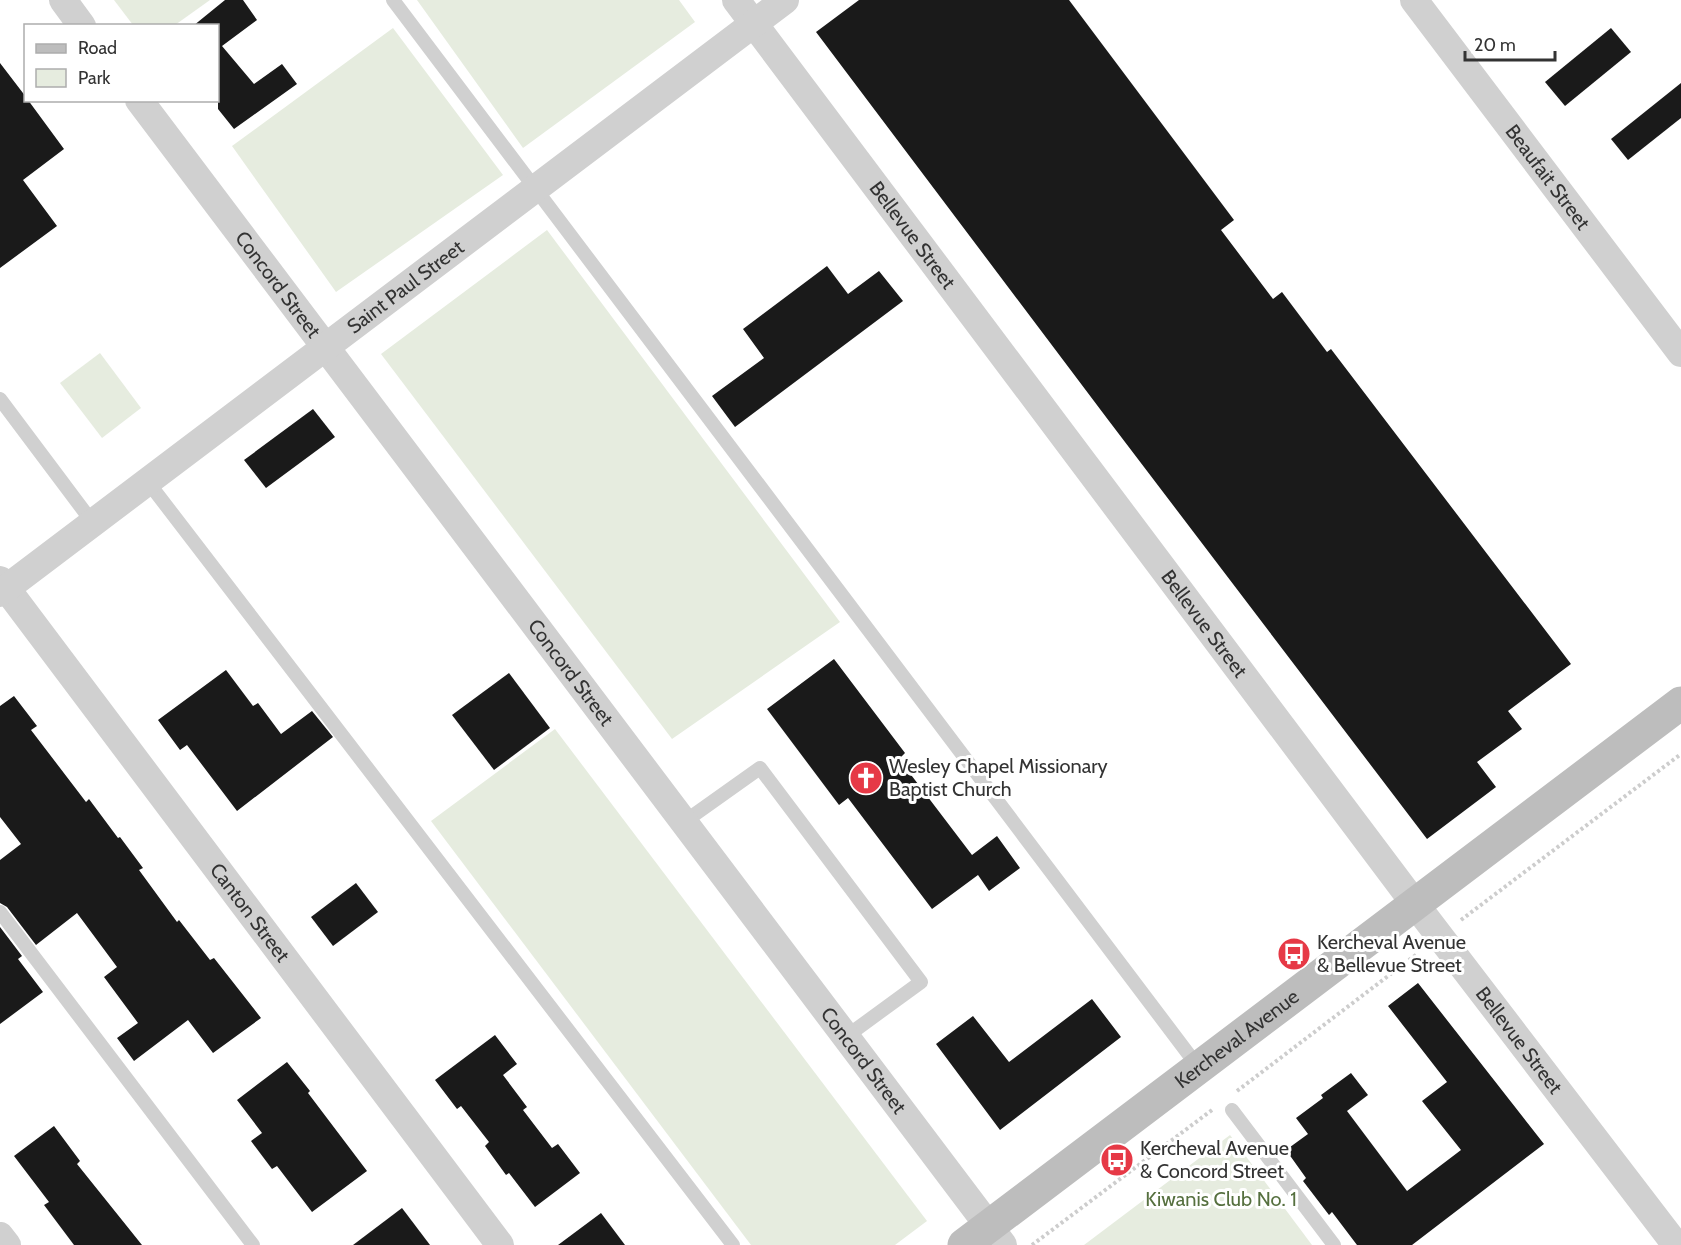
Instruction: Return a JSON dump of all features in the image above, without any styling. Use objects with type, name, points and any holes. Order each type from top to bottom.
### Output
[{"type":"street","points":[[63,0],[81,24]]},
{"type":"street","name":"Bellevue Street","points":[[736,0],[1415,904],[1676,1245]]},
{"type":"street","name":"Saint Paul Street","points":[[2,587],[148,482],[785,0]]},
{"type":"street","name":"Beaufait Street","points":[[1414,0],[1681,353]]},
{"type":"street","name":"Concord Street","points":[[141,102],[846,1036],[985,1239]]},
{"type":"street","name":"Canton Street","points":[[2,587],[500,1245]]},
{"type":"street","name":"Kercheval Avenue","points":[[985,1239],[1199,1068],[1681,703]]},
{"type":"street","points":[[0,1236],[7,1245]]},
{"type":"lane","points":[[393,0],[1199,1068]]},
{"type":"lane","points":[[0,399],[93,523]]},
{"type":"lane","points":[[148,482],[733,1245]]},
{"type":"lane","points":[[684,822],[760,768],[767,777],[921,982],[846,1036]]},
{"type":"lane","points":[[0,912],[253,1245]]},
{"type":"lane","points":[[1228,1103],[1334,1245]]},
{"type":"path","points":[[1032,1245],[1228,1103],[1440,937],[1681,754]]},
{"type":"green space","points":[[114,0],[210,0],[176,24],[132,24]]},
{"type":"green space","points":[[417,0],[679,0],[695,22],[523,148]]},
{"type":"green space","points":[[393,28],[503,175],[336,292],[232,146]]},
{"type":"green space","points":[[547,230],[840,622],[672,739],[381,354]]},
{"type":"green space","points":[[100,353],[141,408],[102,438],[60,383]]},
{"type":"green space","points":[[555,729],[927,1221],[895,1245],[751,1245],[431,821]]},
{"type":"green space","name":"Kiwanis Club No. 1","points":[[1230,1135],[1312,1245],[1084,1245]]},
{"type":"building","points":[[225,0],[243,0],[257,20],[222,46],[254,84],[282,64],[297,84],[234,129],[218,109],[219,24],[195,24]]},
{"type":"building","points":[[859,0],[1069,0],[1234,220],[1221,230],[1273,299],[1282,292],[1327,352],[1331,349],[1571,664],[1508,711],[1522,729],[1477,762],[1496,787],[1427,839],[816,32]]},
{"type":"building","points":[[1611,28],[1631,52],[1565,106],[1545,82]]},
{"type":"building","points":[[0,63],[24,94],[24,102],[29,102],[64,149],[23,180],[57,226],[0,268]]},
{"type":"building","points":[[1681,83],[1681,118],[1628,160],[1611,139]]},
{"type":"building","points":[[827,266],[848,294],[879,271],[903,301],[735,427],[712,396],[764,358],[743,329]]},
{"type":"building","points":[[313,409],[335,437],[266,488],[244,460]]},
{"type":"building","name":"Wesley Chapel Missionary Baptist Church","points":[[834,659],[905,753],[899,759],[972,855],[997,836],[1020,868],[989,891],[978,875],[932,909],[848,798],[839,805],[767,709]]},
{"type":"building","points":[[226,670],[253,706],[258,703],[281,734],[312,711],[333,737],[237,811],[187,745],[180,750],[158,720]]},
{"type":"building","points":[[509,673],[550,728],[494,770],[452,715]]},
{"type":"building","points":[[14,696],[37,726],[31,730],[86,802],[89,799],[118,838],[120,837],[143,868],[139,870],[177,922],[179,920],[210,960],[214,958],[261,1018],[213,1053],[188,1020],[134,1061],[117,1038],[138,1023],[104,977],[117,967],[77,913],[36,945],[7,907],[0,903],[0,860],[21,844],[0,817],[0,706]]},
{"type":"building","points":[[356,883],[378,912],[333,946],[311,917]]},
{"type":"building","points":[[0,927],[22,956],[18,959],[43,992],[0,1024]]},
{"type":"building","points":[[1418,983],[1544,1144],[1412,1245],[1357,1245],[1332,1212],[1329,1215],[1303,1181],[1306,1178],[1286,1150],[1308,1134],[1296,1118],[1323,1098],[1321,1095],[1351,1073],[1368,1095],[1347,1111],[1407,1191],[1461,1150],[1422,1101],[1447,1082],[1388,1006]]},
{"type":"building","points":[[1092,999],[1121,1037],[1000,1130],[936,1044],[973,1016],[1009,1062]]},
{"type":"building","points":[[495,1035],[517,1064],[503,1075],[527,1107],[523,1110],[552,1148],[558,1144],[580,1173],[535,1207],[509,1173],[506,1175],[485,1146],[489,1142],[461,1106],[457,1109],[435,1080]]},
{"type":"building","points":[[287,1062],[367,1171],[312,1212],[277,1166],[272,1169],[251,1141],[262,1133],[237,1100]]},
{"type":"building","points":[[54,1126],[80,1161],[77,1164],[142,1245],[74,1245],[44,1205],[49,1202],[14,1156]]},
{"type":"building","points":[[402,1208],[430,1245],[353,1245]]},
{"type":"building","points":[[601,1213],[625,1245],[558,1245]]},
{"type":"place","name":"Wesley Chapel Missionary Baptist Church","points":[[866,778]]},
{"type":"place","name":"Kercheval Avenue & Bellevue Street","points":[[1294,954]]},
{"type":"place","name":"Kercheval Avenue & Concord Street","points":[[1117,1160]]}]
